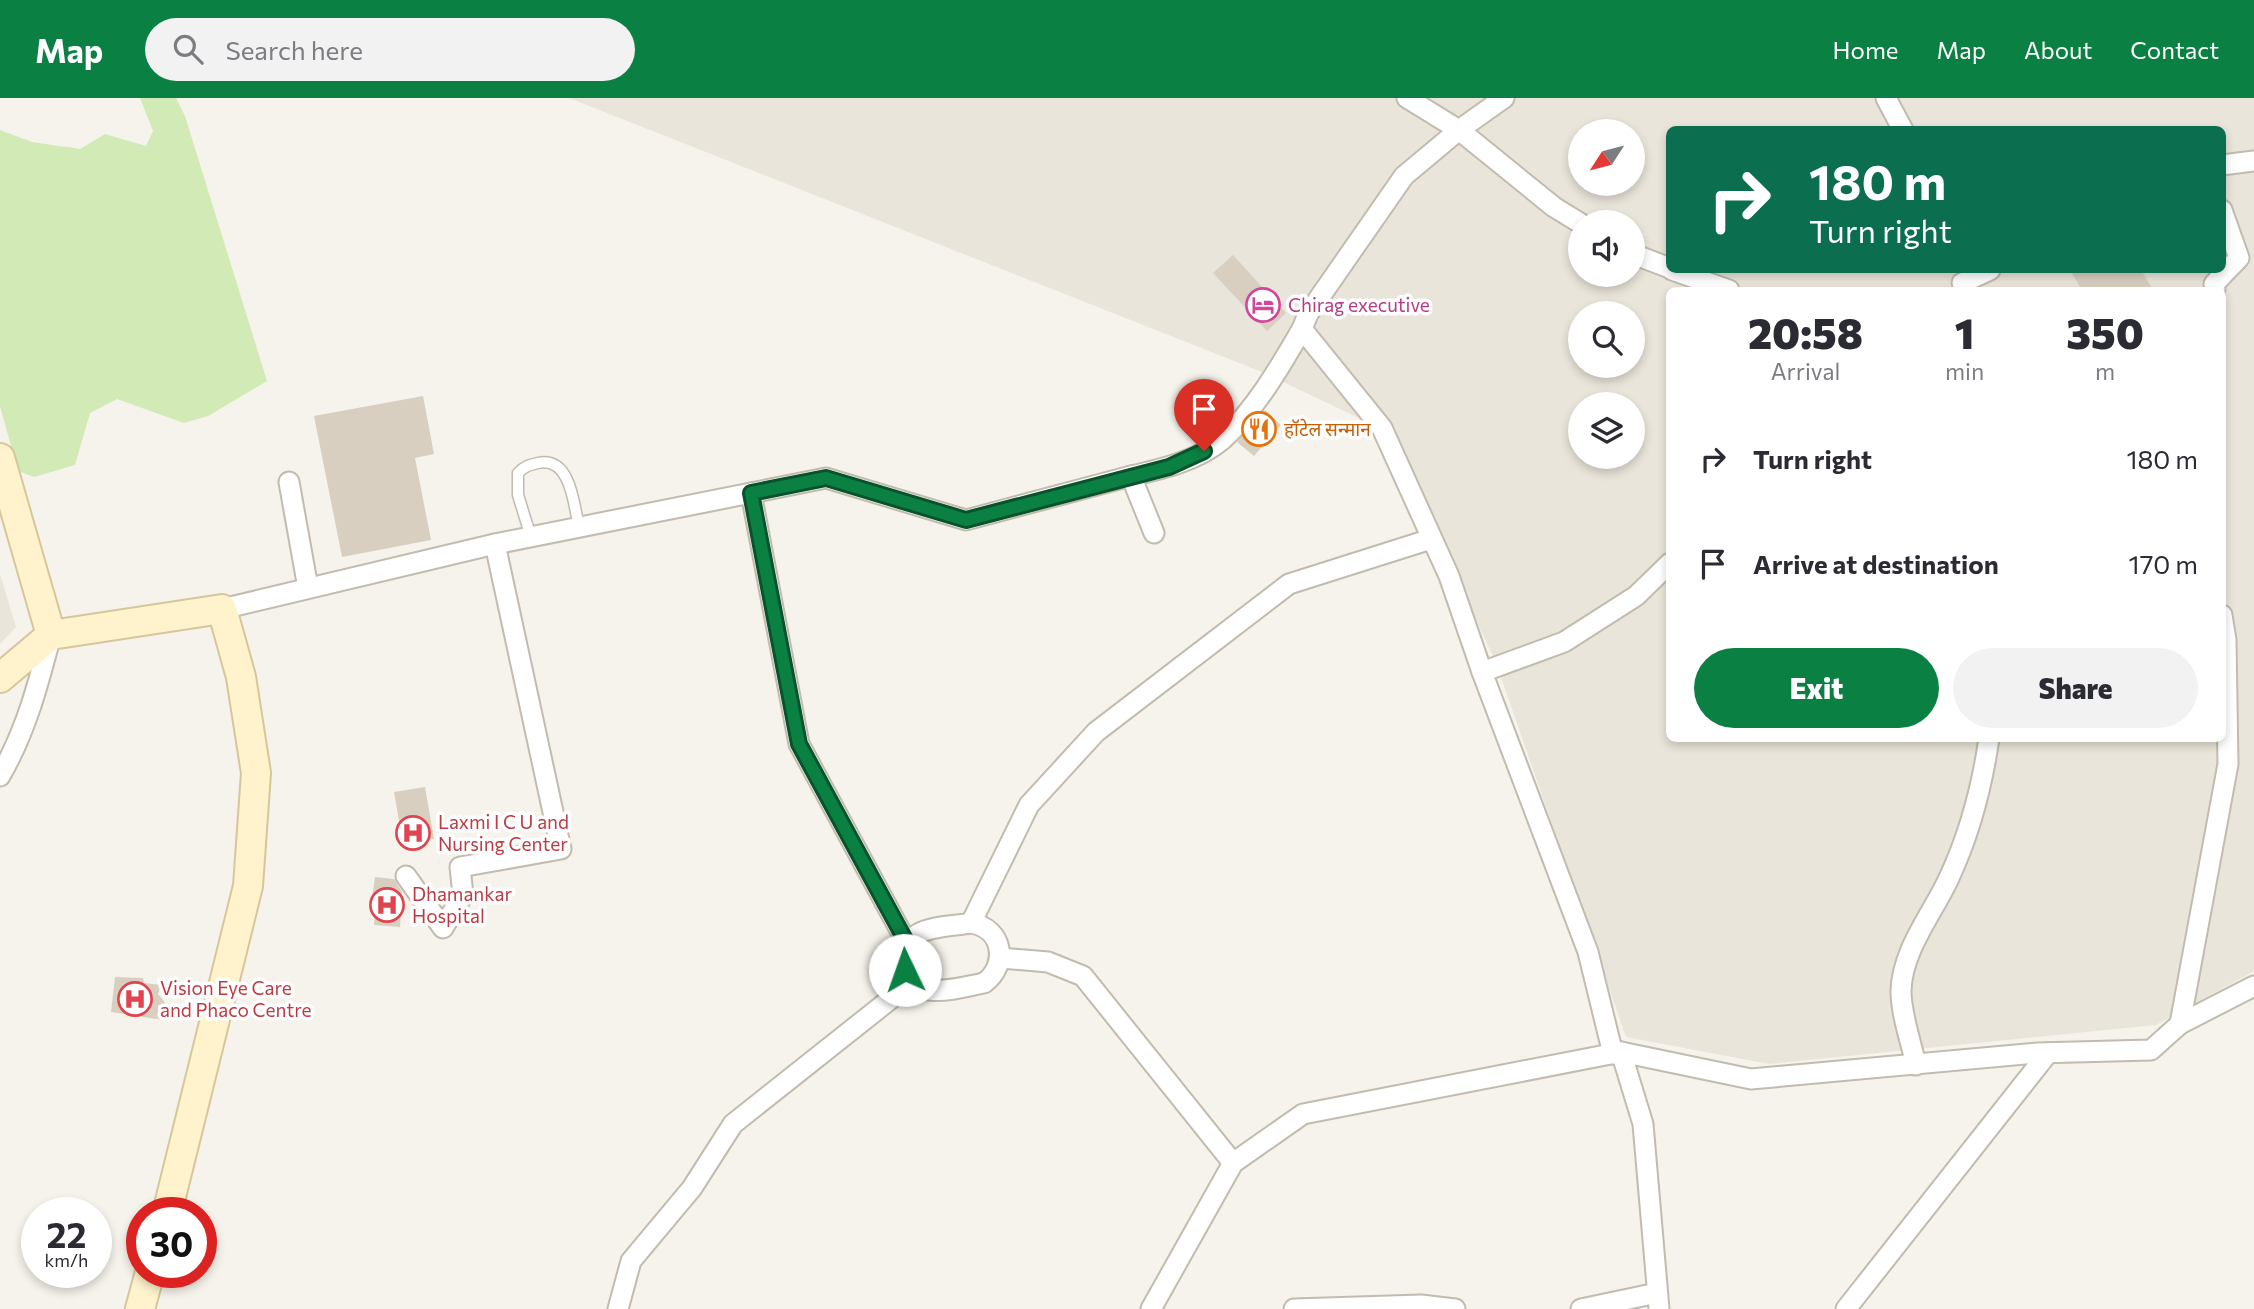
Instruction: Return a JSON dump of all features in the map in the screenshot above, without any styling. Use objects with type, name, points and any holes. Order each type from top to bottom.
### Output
[{"type":"street","points":[[1407,98],[1459,130],[1554,208],[1568,216]]},
{"type":"street","points":[[0,678],[51,635],[222,610],[495,544],[826,478],[966,520],[1169,467],[1222,439],[1258,398],[1302,329],[1308,314],[1404,176],[1459,130],[1504,98]]},
{"type":"street","points":[[1886,98],[1901,126]]},
{"type":"street","points":[[2226,164],[2254,161]]},
{"type":"street","points":[[2226,221],[2239,258],[2226,269]]},
{"type":"street","points":[[1645,259],[1666,267]]},
{"type":"street","points":[[1682,273],[1722,287]]},
{"type":"street","points":[[1960,281],[1982,273]]},
{"type":"street","points":[[1302,329],[1382,428],[1449,576],[1482,672],[1588,952],[1617,1053],[1643,1124],[1658,1301],[1581,1309]]},
{"type":"street","points":[[0,458],[51,635],[36,694],[20,741],[0,776]]},
{"type":"street","points":[[1131,476],[1154,533]]},
{"type":"street","points":[[289,482],[309,588]]},
{"type":"street","points":[[751,493],[799,744],[908,945]]},
{"type":"street","points":[[971,923],[1029,805],[1096,732],[1289,584],[1431,539]]},
{"type":"street","points":[[406,876],[443,928],[463,895],[460,867],[561,849],[495,544]]},
{"type":"street","points":[[1482,672],[1564,642],[1636,596],[1666,567]]},
{"type":"street","points":[[171,1197],[248,886],[256,773],[241,677],[222,610]]},
{"type":"street","points":[[2180,1024],[2228,764],[2226,640]]},
{"type":"street","points":[[1916,1065],[1901,992],[1905,963],[1950,877],[1971,824],[1983,784],[1988,742]]},
{"type":"street","points":[[971,923],[983,926],[993,934],[999,945],[1000,958],[997,970],[984,983],[935,992],[922,989],[912,982],[904,964],[908,945],[922,932],[971,923]]},
{"type":"street","points":[[1000,958],[1048,962],[1083,976],[1233,1163]]},
{"type":"street","points":[[618,1309],[631,1261],[692,1188],[733,1124],[912,982]]},
{"type":"street","points":[[1160,1306],[1233,1163],[1303,1114],[1617,1053],[1751,1079],[2048,1053],[2151,1050],[2180,1024],[2254,986]]},
{"type":"street","points":[[1846,1309],[2048,1053]]},
{"type":"street","points":[[140,1309],[146,1288]]},
{"type":"street","points":[[1294,1309],[1421,1305],[1455,1309]]},
{"type":"lane","points":[[531,537],[518,495],[518,473],[526,466],[546,461],[559,466],[569,483],[579,527]]},
{"type":"shaded area","points":[[569,98],[2254,98],[2254,971],[2156,1025],[1769,1064],[1626,1037],[1495,660],[1384,430],[1262,372]]},
{"type":"shaded area","points":[[0,574],[16,627],[0,644]]},
{"type":"green space","points":[[140,98],[176,98],[185,116],[267,381],[208,416],[184,423],[117,399],[90,413],[75,465],[34,477],[18,471],[0,406],[0,130],[32,142],[80,149],[105,134],[146,146],[153,131]]},
{"type":"building","points":[[1233,255],[1286,313],[1267,331],[1213,273]]},
{"type":"building","points":[[2072,273],[2143,273],[2151,287],[2080,287]]},
{"type":"building","points":[[423,396],[434,454],[415,458],[431,540],[342,557],[314,416]]},
{"type":"building","points":[[1265,410],[1281,425],[1254,456],[1237,442]]},
{"type":"building","points":[[425,787],[434,839],[403,844],[394,792]]},
{"type":"building","points":[[375,877],[394,879],[402,892],[400,927],[374,925],[375,911],[370,911]]},
{"type":"building","points":[[115,977],[143,978],[144,983],[161,985],[158,994],[166,1004],[163,1020],[111,1012]]},
{"type":"place","name":"Chirag executive","points":[[1263,305]]},
{"type":"place","name":"हॉटेल सन्मान","points":[[1259,429]]},
{"type":"place","name":"Laxmi I C U and Nursing Center","points":[[413,833]]},
{"type":"place","name":"Dhamankar Hospital","points":[[387,905]]},
{"type":"place","name":"Vision Eye Care and Phaco Centre","points":[[135,999]]},
{"type":"route","points":[[905,970],[904,957],[908,945],[799,744],[751,493],[826,478],[966,520],[1169,467],[1204,451]]}]
